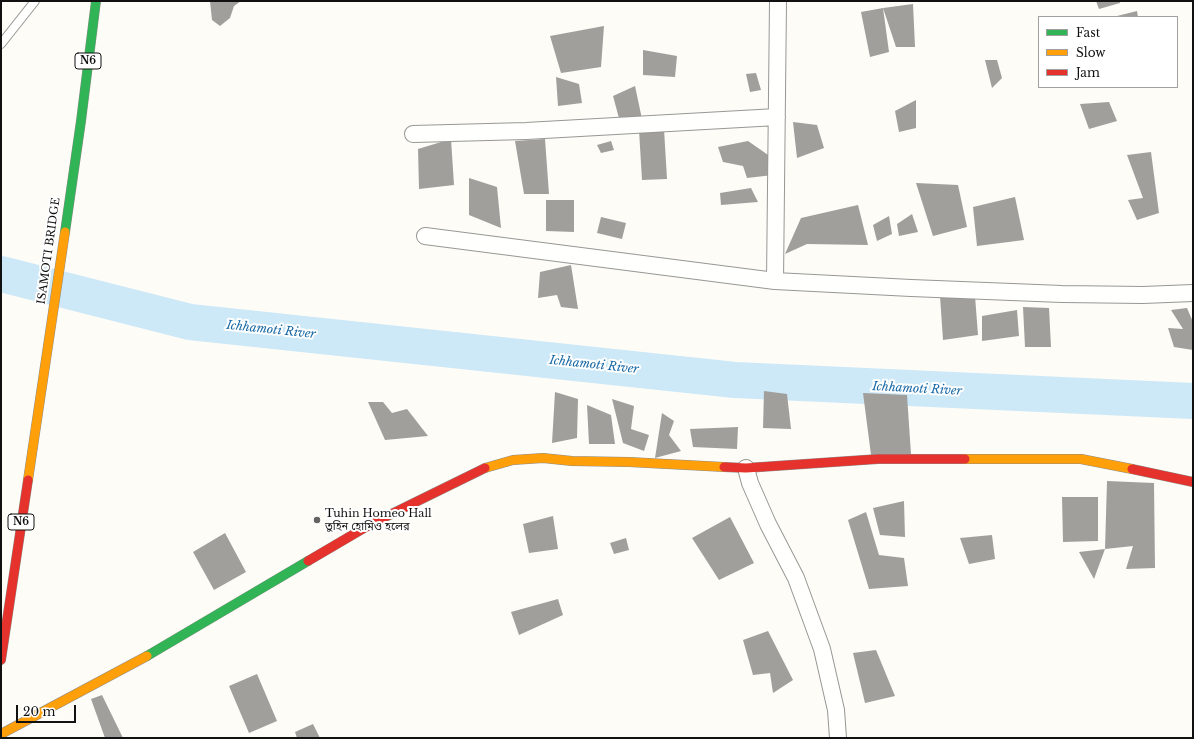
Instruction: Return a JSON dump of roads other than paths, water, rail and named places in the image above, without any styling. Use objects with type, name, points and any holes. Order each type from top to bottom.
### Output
[{"type":"main road","name":"ISAMOTI BRIDGE","points":[[1,660],[81,121],[96,1]]},
{"type":"main road","points":[[1,734],[149,654],[371,524],[490,466],[513,460],[543,458],[572,461],[629,462],[746,468],[878,459],[1081,459],[1193,482]]},
{"type":"street","points":[[775,281],[778,117],[778,1]]},
{"type":"street","points":[[413,134],[526,131],[778,117]]},
{"type":"street","points":[[425,236],[775,281],[1062,294],[1143,295],[1193,293]]},
{"type":"street","points":[[746,468],[750,483],[768,524],[796,578],[822,649],[836,710],[838,738]]},
{"type":"lane","points":[[1,44],[35,1]]},
{"type":"waterway","name":"Ichhamoti River","points":[[1,274],[190,322],[735,380],[1193,401]]},
{"type":"place","name":"Tuhin Homeo Hall তুহিন হোমিও হলের","points":[[317,520]]}]
